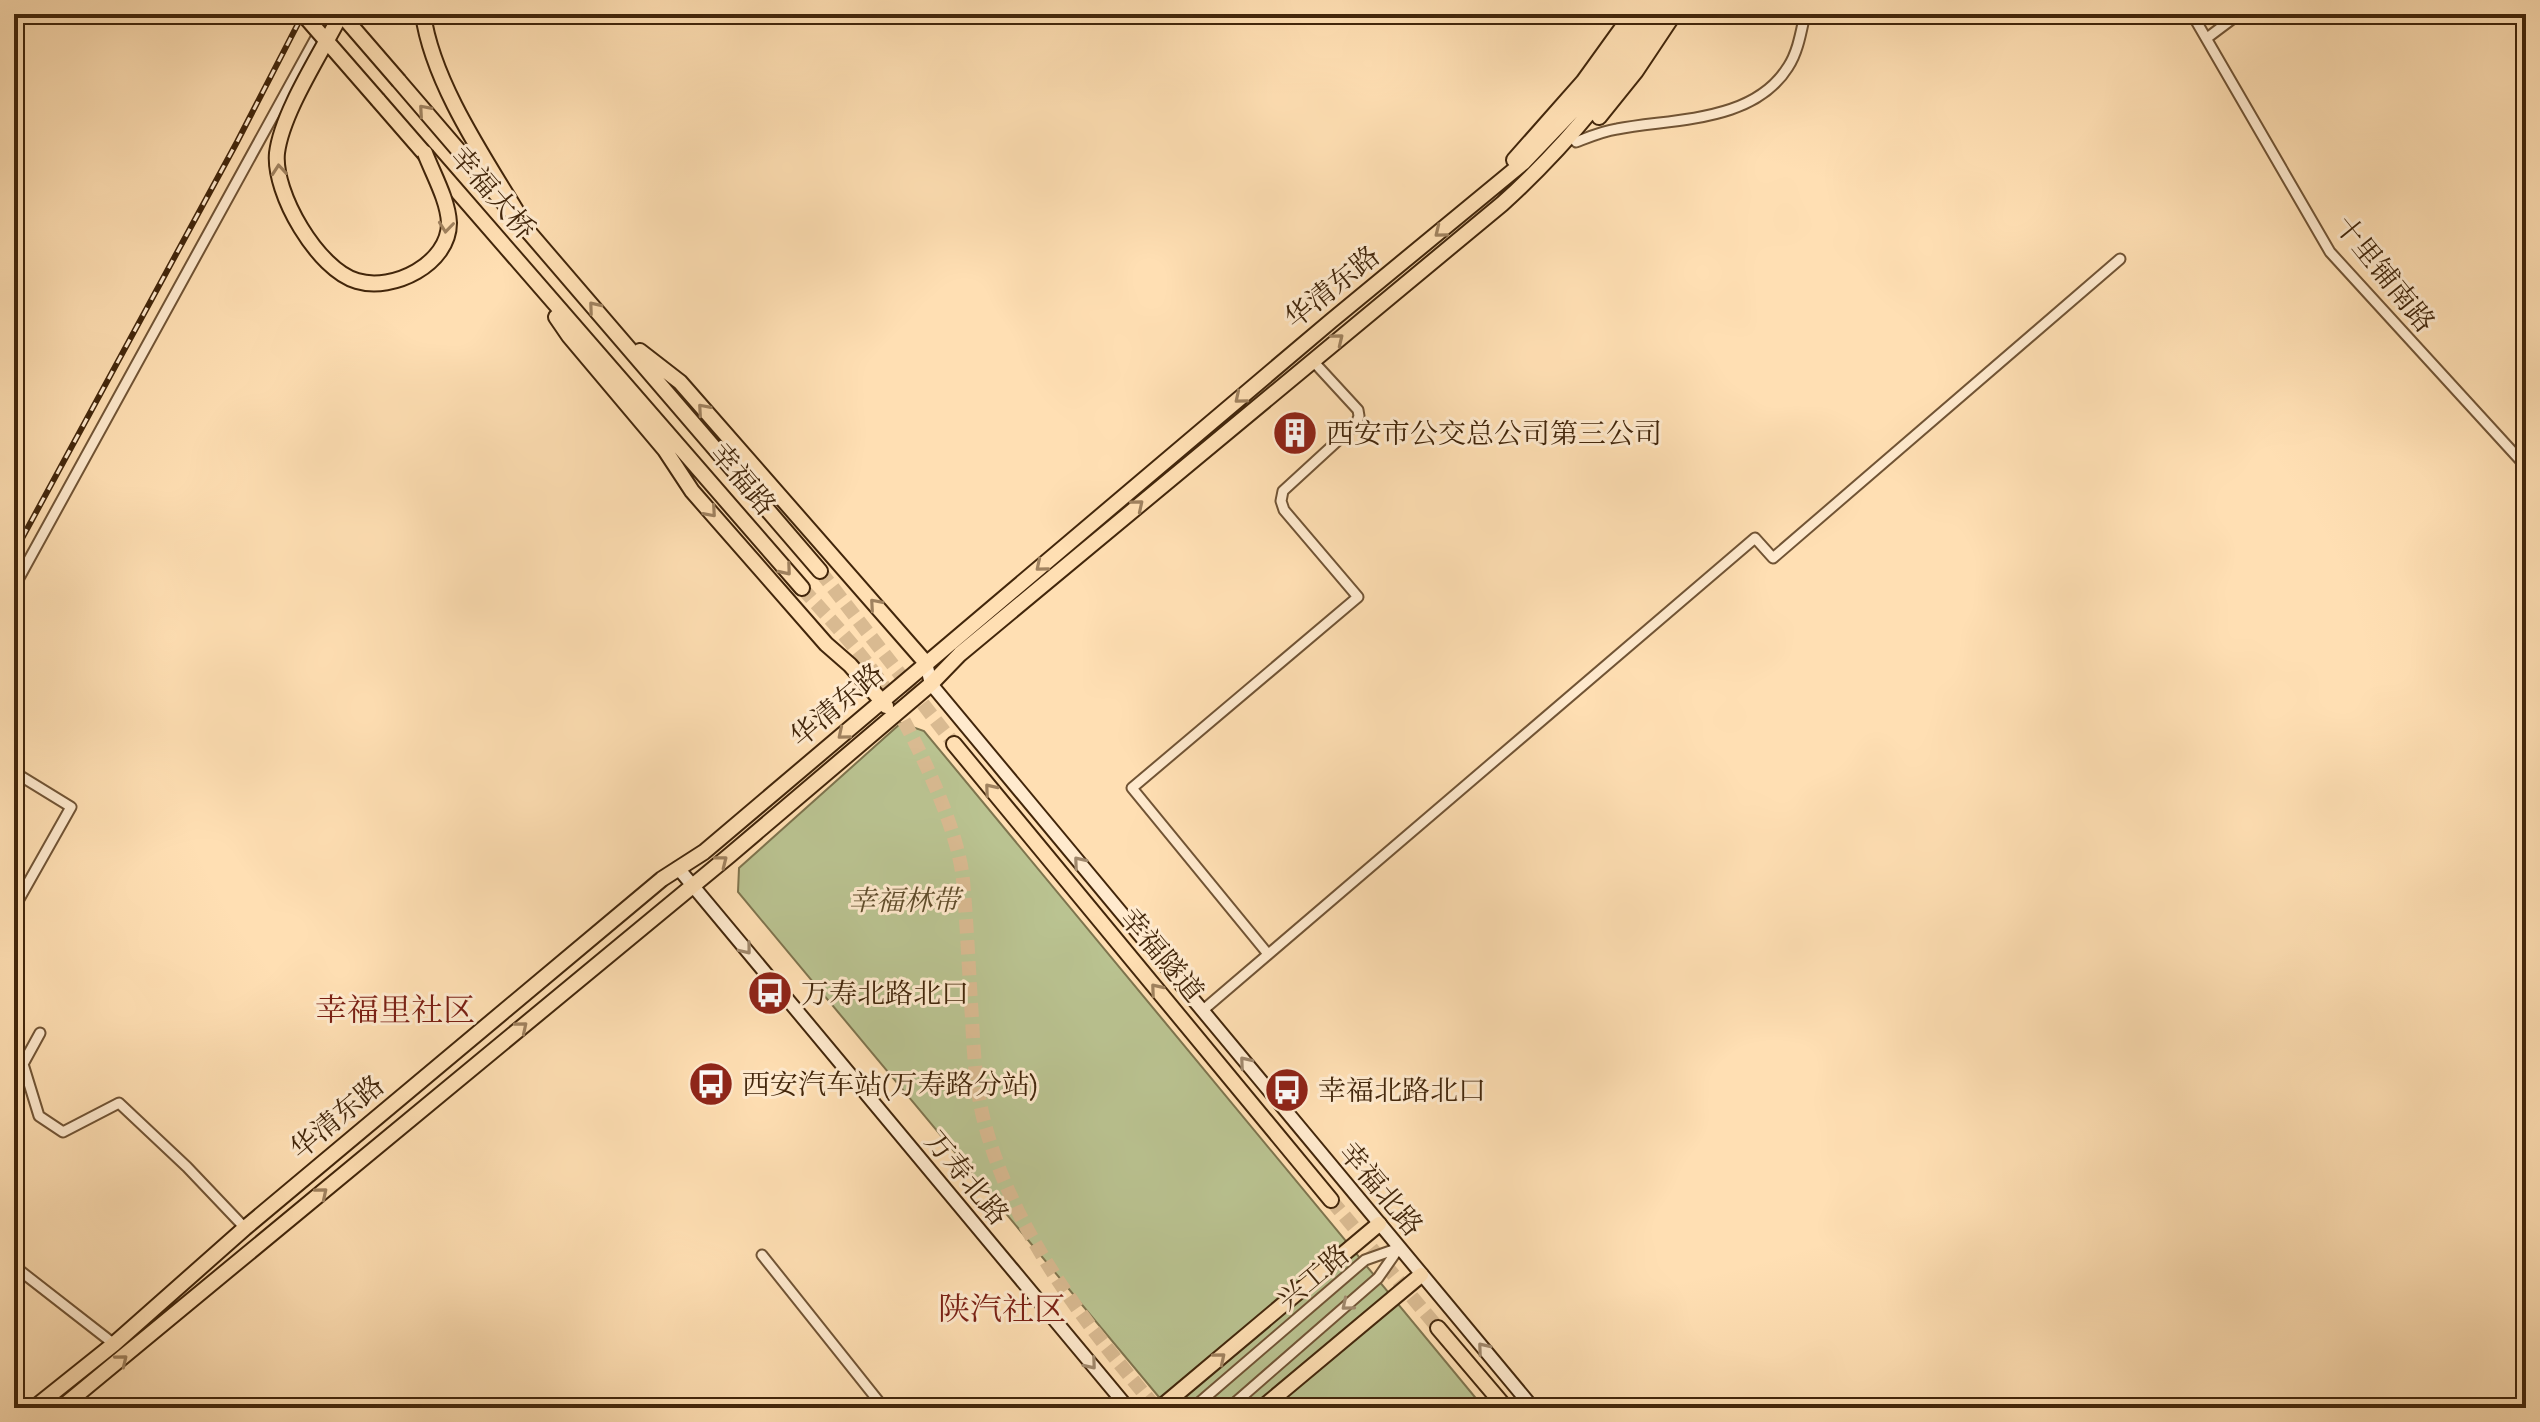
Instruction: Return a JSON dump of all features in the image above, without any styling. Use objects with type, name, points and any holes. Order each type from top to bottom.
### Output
[{"type":"main road","name":"幸福大桥","points":[[303,14],[645,404]]},
{"type":"main road","name":"幸福大桥","points":[[341,14],[663,387]]},
{"type":"main road","points":[[341,14],[285,126],[277,151],[277,169],[288,207],[298,225],[347,277],[370,283],[394,280],[426,266],[440,250],[449,220],[425,153]]},
{"type":"main road","points":[[423,14],[433,54],[448,90],[529,232]]},
{"type":"main road","points":[[1473,205],[1567,102],[1632,14]]},
{"type":"main road","name":"华清东路","points":[[34,1408],[114,1344],[245,1228],[650,888],[704,852],[1331,321],[1524,162],[1567,120],[1646,14]]},
{"type":"main road","name":"华清东路","points":[[61,1408],[730,855],[931,684],[960,654],[1502,204],[1557,151],[1606,93],[1661,14]]},
{"type":"main road","points":[[1455,242],[1528,191],[1576,142],[1636,71],[1674,14]]},
{"type":"main road","points":[[522,266],[569,336],[665,450],[692,491],[826,644],[850,665],[894,716]]},
{"type":"main road","points":[[615,332],[680,382],[926,663]]},
{"type":"main road","name":"幸福路","points":[[663,387],[820,571]]},
{"type":"main road","name":"幸福路","points":[[645,404],[802,588]]},
{"type":"main road","name":"幸福北路","points":[[926,663],[931,684],[1533,1408]]},
{"type":"main road","name":"幸福隧道","points":[[954,744],[1331,1200]]},
{"type":"main road","name":"万寿北路","points":[[678,868],[1128,1408]]},
{"type":"main road","points":[[1160,1408],[1379,1224]]},
{"type":"main road","points":[[1262,1408],[1421,1275]]},
{"type":"main road","points":[[1438,1328],[1506,1408]]},
{"type":"street","points":[[14,587],[329,14]]},
{"type":"street","points":[[1576,142],[1606,131],[1723,112],[1747,102],[1771,86],[1788,68],[1805,14]]},
{"type":"street","name":"十里铺南路","points":[[2192,14],[2330,252],[2521,461]]},
{"type":"street","points":[[2207,38],[2239,14]]},
{"type":"street","points":[[1202,1011],[1755,538],[1773,558],[2120,259]]},
{"type":"street","points":[[1268,954],[1132,788],[1358,597],[1284,510],[1281,501],[1283,491],[1356,424],[1359,416],[1358,410],[1312,360]]},
{"type":"street","points":[[14,772],[71,807],[14,908]]},
{"type":"street","points":[[40,1033],[23,1064],[39,1116],[63,1132],[119,1103],[187,1167],[245,1228]]},
{"type":"street","name":"兴工路","points":[[1193,1408],[1365,1260],[1399,1248]]},
{"type":"street","name":"兴工路","points":[[1229,1408],[1378,1278],[1399,1248]]},
{"type":"street","points":[[762,1255],[884,1408]]},
{"type":"street","points":[[14,1266],[114,1344]]},
{"type":"green space","name":"幸福林带","points":[[901,723],[924,731],[1484,1408],[1168,1408],[738,892],[739,868]]},
{"type":"tunnel","points":[[820,571],[954,744]]},
{"type":"tunnel","points":[[802,588],[880,681],[919,750],[943,805],[963,880],[978,1090],[983,1118],[1000,1171],[1057,1279],[1156,1408]]},
{"type":"tunnel","points":[[1331,1200],[1438,1328]]},
{"type":"railway","points":[[14,553],[303,14]]},
{"type":"place","name":"西安市公交总公司第三公司","points":[[1295,433]]},
{"type":"place","name":"万寿北路北口","points":[[770,993]]},
{"type":"place","name":"西安汽车站(万寿路分站)","points":[[711,1084]]},
{"type":"place","name":"幸福北路北口","points":[[1287,1090]]},
{"type":"district","name":"幸福里社区","points":[[395,1010]]},
{"type":"district","name":"陕汽社区","points":[[1002,1309]]}]
